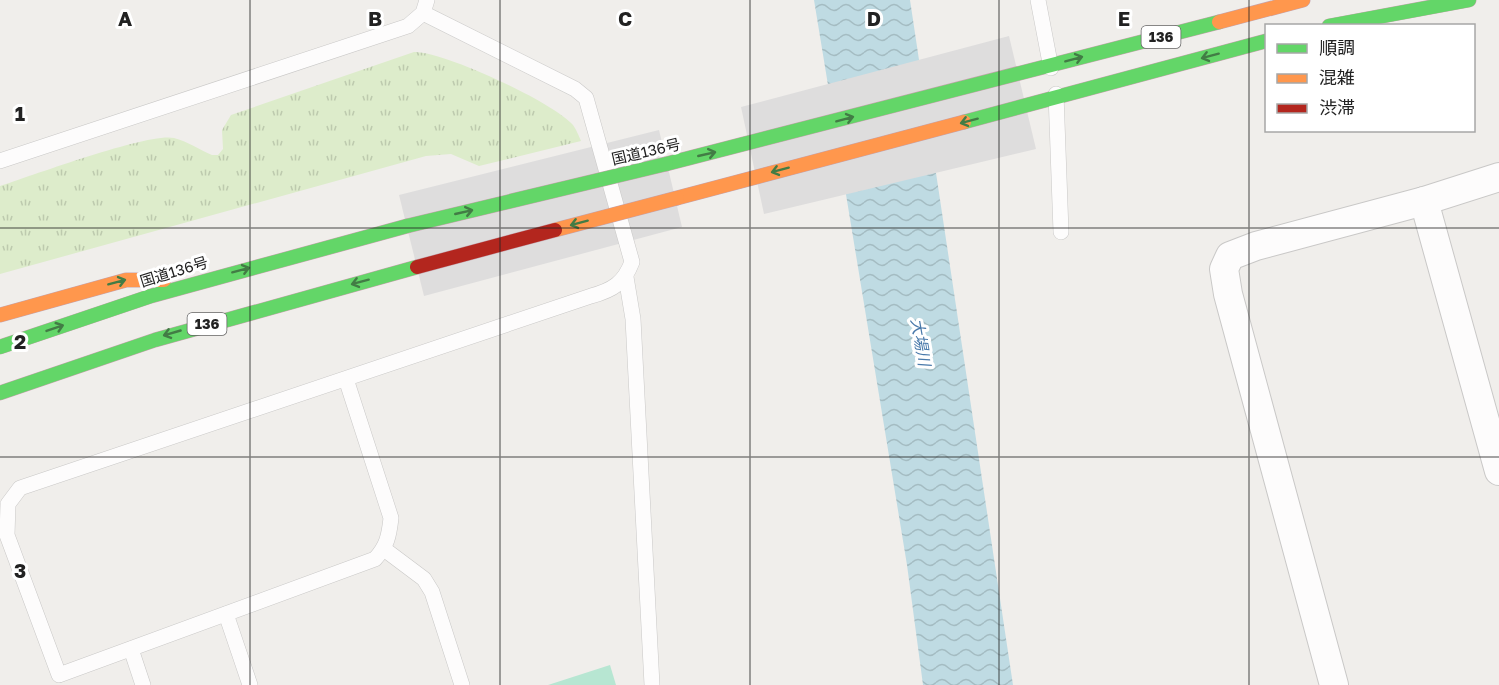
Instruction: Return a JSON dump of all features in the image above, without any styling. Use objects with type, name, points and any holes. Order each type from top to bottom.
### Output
[{"type":"highway","name":"国道136号","points":[[0,347],[108,309],[204,280],[407,226],[747,145],[1303,0]]},
{"type":"highway","points":[[1340,24],[1468,0]]},
{"type":"highway","name":"136","points":[[0,393],[79,362],[168,334],[1265,41]]},
{"type":"highway","points":[[0,315],[126,280],[204,280]]},
{"type":"street","points":[[1334,685],[1228,294],[1224,269],[1230,256],[1256,246],[1424,201],[1499,177]]},
{"type":"street","points":[[1424,201],[1499,471]]},
{"type":"lane","points":[[1038,0],[1056,98],[1061,232]]},
{"type":"lane","points":[[0,161],[408,26],[425,6],[575,89],[586,98],[632,262],[626,277],[611,290],[20,488],[8,504],[7,535],[59,675],[375,559],[384,549],[389,536],[391,518],[346,379]]},
{"type":"lane","points":[[626,277],[633,319],[652,685]]},
{"type":"lane","points":[[384,549],[418,574],[432,592],[462,685]]},
{"type":"lane","points":[[226,614],[250,685]]},
{"type":"lane","points":[[131,649],[143,685]]},
{"type":"green space","points":[[414,52],[448,60],[497,79],[522,92],[562,115],[573,125],[581,141],[479,166],[451,154],[426,156],[0,274],[0,186],[116,148],[161,138],[179,139],[212,155],[218,155],[223,149],[222,130],[231,115]]},
{"type":"green space","points":[[610,665],[616,685],[548,685]]},
{"type":"water","name":"大場川","points":[[814,0],[910,0],[1013,685],[923,685],[907,565]]},
{"type":"pier","points":[[1009,36],[1036,149],[764,214],[741,107]]},
{"type":"pier","points":[[659,130],[682,227],[424,296],[399,195]]},
{"type":"traffic: fast","points":[[1340,24],[1469,0]]},
{"type":"traffic: fast","points":[[666,164],[1219,22]]},
{"type":"traffic: fast","points":[[964,122],[1265,41]]},
{"type":"traffic: fast","points":[[407,226],[666,164]]},
{"type":"traffic: fast","points":[[0,347],[151,296],[407,226]]},
{"type":"traffic: fast","points":[[0,393],[155,340],[417,267]]},
{"type":"traffic: slow","points":[[1219,22],[1303,0]]},
{"type":"traffic: slow","points":[[677,198],[964,122]]},
{"type":"traffic: slow","points":[[555,230],[677,198]]},
{"type":"traffic: slow","points":[[0,315],[126,280],[164,280]]},
{"type":"traffic: jam","points":[[417,267],[555,230]]}]
